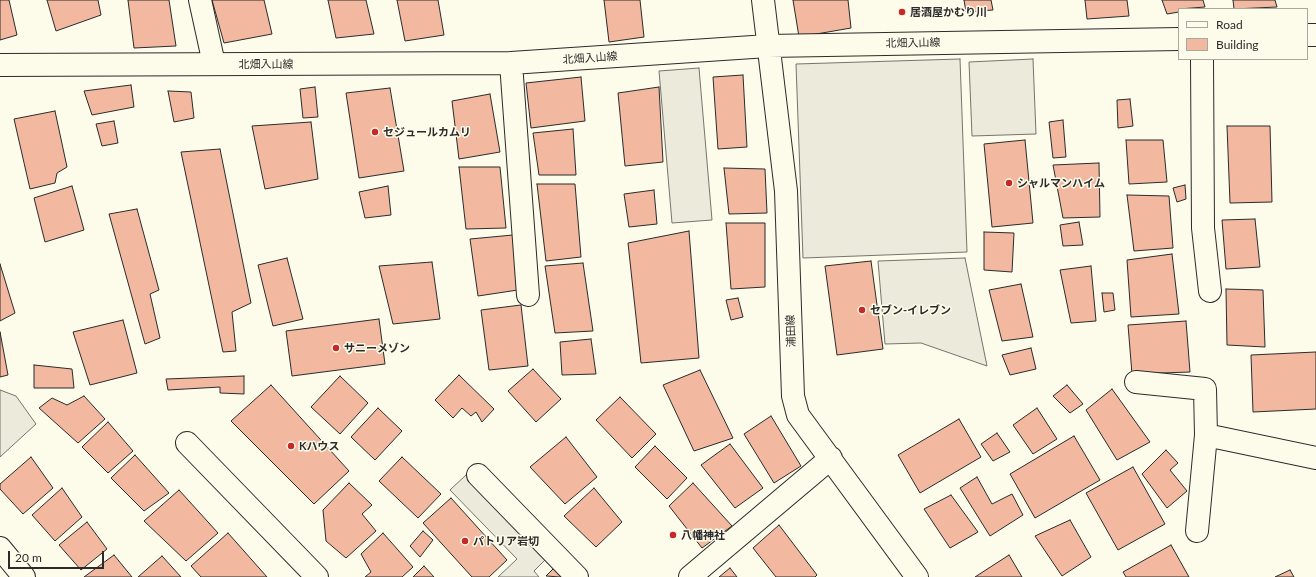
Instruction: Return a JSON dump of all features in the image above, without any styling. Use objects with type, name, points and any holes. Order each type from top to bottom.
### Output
[{"type":"street","points":[[200,0],[214,64]]},
{"type":"street","name":"浦田線","points":[[763,0],[786,191],[793,396],[798,415],[918,577]]},
{"type":"street","name":"北畑入山線","points":[[0,65],[511,63],[768,46],[1178,39]]},
{"type":"street","points":[[1202,60],[1203,228],[1210,291]]},
{"type":"street","points":[[511,63],[528,296]]},
{"type":"street","points":[[1136,382],[1205,389],[1206,434],[1197,531]]},
{"type":"street","points":[[1206,434],[1316,458]]},
{"type":"street","points":[[187,443],[317,577]]},
{"type":"street","points":[[690,577],[831,458]]},
{"type":"street","points":[[478,475],[577,577]]},
{"type":"street","points":[[0,548],[24,577]]},
{"type":"shaded area","points":[[960,59],[967,252],[803,258],[796,64]]},
{"type":"shaded area","points":[[1033,59],[1036,134],[972,136],[969,62]]},
{"type":"shaded area","points":[[699,68],[712,220],[672,223],[659,71]]},
{"type":"shaded area","points":[[965,258],[987,366],[921,343],[885,344],[878,261]]},
{"type":"shaded area","points":[[0,390],[16,396],[36,424],[0,457]]},
{"type":"shaded area","points":[[466,475],[547,558],[534,571],[539,577],[498,577],[517,559],[450,490]]},
{"type":"building","points":[[0,0],[9,0],[17,35],[0,40]]},
{"type":"building","points":[[47,0],[98,0],[101,15],[56,31]]},
{"type":"building","points":[[128,0],[169,0],[176,46],[134,48]]},
{"type":"building","points":[[212,0],[264,0],[272,34],[224,43]]},
{"type":"building","points":[[328,0],[366,0],[374,34],[336,38]]},
{"type":"building","points":[[397,0],[438,0],[444,35],[405,41]]},
{"type":"building","points":[[604,0],[640,0],[644,37],[609,42]]},
{"type":"building","points":[[793,0],[848,0],[851,28],[799,37]]},
{"type":"building","points":[[964,0],[991,0],[993,10],[966,12]]},
{"type":"building","points":[[1085,0],[1127,0],[1129,16],[1087,19]]},
{"type":"building","points":[[1162,0],[1203,0],[1205,7],[1178,8],[1178,12],[1167,14]]},
{"type":"building","points":[[1233,0],[1275,0],[1277,7],[1256,8],[1234,8]]},
{"type":"building","points":[[743,75],[747,147],[718,149],[713,77]]},
{"type":"building","points":[[581,77],[585,121],[531,128],[526,83]]},
{"type":"building","points":[[131,85],[134,107],[92,115],[84,91]]},
{"type":"building","points":[[315,87],[318,117],[303,118],[300,89]]},
{"type":"building","points":[[659,87],[663,162],[625,166],[618,93]]},
{"type":"building","name":"セジュールカムリ","points":[[390,88],[404,171],[359,178],[346,93]]},
{"type":"building","points":[[168,91],[191,92],[194,118],[174,122]]},
{"type":"building","points":[[490,94],[500,152],[459,159],[452,101]]},
{"type":"building","points":[[1130,99],[1133,126],[1118,128],[1117,100]]},
{"type":"building","points":[[55,111],[67,167],[57,173],[55,183],[30,189],[14,119]]},
{"type":"building","points":[[1063,120],[1066,157],[1053,158],[1049,122]]},
{"type":"building","points":[[114,121],[118,143],[102,146],[96,124]]},
{"type":"building","points":[[311,122],[318,179],[265,189],[252,126]]},
{"type":"building","points":[[1227,126],[1270,126],[1272,202],[1230,203]]},
{"type":"building","points":[[573,129],[576,175],[539,175],[533,133]]},
{"type":"building","name":"シャルマンハイム","points":[[1025,140],[1033,223],[992,227],[984,144]]},
{"type":"building","points":[[1126,140],[1163,140],[1167,182],[1129,184]]},
{"type":"building","points":[[220,149],[251,303],[232,312],[236,351],[223,352],[181,152]]},
{"type":"building","points":[[1099,163],[1100,217],[1063,218],[1053,165]]},
{"type":"building","points":[[459,167],[500,167],[506,228],[466,229]]},
{"type":"building","points":[[724,168],[765,169],[767,213],[729,214]]},
{"type":"building","points":[[537,184],[575,184],[581,257],[546,261]]},
{"type":"building","points":[[1185,185],[1186,199],[1177,202],[1173,188]]},
{"type":"building","points":[[72,186],[84,230],[45,242],[34,198]]},
{"type":"building","points":[[388,186],[391,215],[365,218],[359,192]]},
{"type":"building","points":[[654,190],[657,224],[629,227],[624,194]]},
{"type":"building","points":[[1127,195],[1169,196],[1173,248],[1134,251]]},
{"type":"building","points":[[137,209],[159,290],[150,294],[160,338],[145,344],[109,214]]},
{"type":"building","points":[[1255,219],[1260,267],[1226,269],[1222,220]]},
{"type":"building","points":[[1079,222],[1083,245],[1063,246],[1060,225]]},
{"type":"building","points":[[726,223],[765,223],[765,287],[731,289]]},
{"type":"building","points":[[689,231],[699,358],[641,363],[628,243]]},
{"type":"building","points":[[984,232],[1014,233],[1012,272],[984,270]]},
{"type":"building","points":[[513,235],[518,290],[478,296],[470,239]]},
{"type":"building","points":[[1172,254],[1179,314],[1131,317],[1127,260]]},
{"type":"building","points":[[287,258],[303,319],[273,326],[258,265]]},
{"type":"building","points":[[871,261],[883,349],[837,355],[825,266]]},
{"type":"building","points":[[432,262],[440,319],[393,324],[379,266]]},
{"type":"building","points":[[583,263],[593,331],[555,333],[545,266]]},
{"type":"building","points":[[0,264],[15,313],[0,321]]},
{"type":"building","points":[[1091,266],[1096,321],[1071,323],[1060,270]]},
{"type":"building","points":[[1021,284],[1033,337],[1002,341],[989,290]]},
{"type":"building","points":[[1226,289],[1263,290],[1265,347],[1227,345]]},
{"type":"building","points":[[1102,293],[1113,293],[1115,310],[1104,312]]},
{"type":"building","points":[[738,298],[743,317],[731,320],[726,300]]},
{"type":"building","points":[[521,305],[528,366],[489,370],[481,310]]},
{"type":"building","name":"サニーメゾン","points":[[379,319],[385,364],[292,376],[286,331]]},
{"type":"building","points":[[123,320],[137,373],[90,385],[73,332]]},
{"type":"building","points":[[1186,321],[1190,372],[1132,374],[1128,325]]},
{"type":"building","points":[[0,332],[8,375],[0,377]]},
{"type":"building","points":[[591,339],[596,374],[562,375],[560,342]]},
{"type":"building","points":[[1031,348],[1036,369],[1010,375],[1002,355]]},
{"type":"building","points":[[1316,352],[1316,409],[1253,412],[1251,355]]},
{"type":"building","points":[[34,365],[72,369],[74,388],[34,388]]},
{"type":"building","points":[[533,369],[561,399],[536,422],[508,391]]},
{"type":"building","points":[[700,370],[733,438],[694,451],[663,385]]},
{"type":"building","points":[[459,375],[494,409],[482,422],[476,412],[471,416],[462,408],[453,418],[435,400]]},
{"type":"building","points":[[244,376],[244,394],[220,393],[220,387],[168,390],[166,379]]},
{"type":"building","points":[[340,376],[368,403],[340,434],[311,407]]},
{"type":"building","name":"Kハウス","points":[[271,385],[349,471],[314,504],[231,421]]},
{"type":"building","points":[[1067,385],[1083,404],[1070,413],[1053,396]]},
{"type":"building","points":[[1112,389],[1150,442],[1117,460],[1086,410]]},
{"type":"building","points":[[84,396],[105,419],[78,443],[39,408],[52,398],[67,405]]},
{"type":"building","points":[[620,397],[656,434],[632,458],[596,420]]},
{"type":"building","points":[[378,408],[402,431],[375,460],[351,437]]},
{"type":"building","points":[[1037,408],[1057,439],[1033,454],[1013,425]]},
{"type":"building","points":[[771,416],[801,466],[774,483],[744,434]]},
{"type":"building","points":[[959,419],[981,457],[920,493],[898,455]]},
{"type":"building","points":[[108,422],[133,451],[108,473],[82,447]]},
{"type":"building","points":[[997,433],[1010,452],[993,461],[981,444]]},
{"type":"building","points":[[1074,436],[1100,480],[1035,518],[1010,474]]},
{"type":"building","points":[[566,437],[597,477],[565,504],[530,467]]},
{"type":"building","points":[[730,444],[763,488],[735,508],[701,465]]},
{"type":"building","points":[[655,446],[687,478],[667,499],[635,467]]},
{"type":"building","points":[[1166,450],[1178,463],[1170,470],[1187,491],[1167,508],[1142,474]]},
{"type":"building","points":[[135,455],[169,493],[144,511],[111,478]]},
{"type":"building","points":[[31,457],[53,488],[23,514],[0,489],[0,484]]},
{"type":"building","points":[[402,457],[441,494],[418,518],[379,481]]},
{"type":"building","points":[[1133,467],[1165,524],[1118,550],[1086,493]]},
{"type":"building","points":[[977,477],[992,504],[1012,494],[1023,515],[990,536],[960,488]]},
{"type":"building","points":[[349,483],[372,505],[362,514],[376,531],[346,558],[326,541],[323,510]]},
{"type":"building","points":[[693,483],[732,526],[702,548],[669,506]]},
{"type":"building","points":[[62,488],[82,517],[55,541],[32,515]]},
{"type":"building","points":[[594,488],[622,522],[596,547],[564,516]]},
{"type":"building","points":[[179,490],[218,533],[186,561],[144,521]]},
{"type":"building","points":[[951,495],[978,532],[950,548],[924,509]]},
{"type":"building","name":"パトリア岩切","points":[[451,498],[507,560],[489,577],[472,577],[423,523]]},
{"type":"building","points":[[1070,520],[1091,557],[1062,576],[1035,536]]},
{"type":"building","points":[[87,522],[107,549],[81,570],[59,545]]},
{"type":"building","points":[[779,525],[817,575],[815,577],[776,577],[753,548]]},
{"type":"building","points":[[423,531],[433,540],[420,557],[410,546]]},
{"type":"building","points":[[228,533],[267,577],[201,577],[191,566]]},
{"type":"building","points":[[383,533],[413,567],[402,577],[365,577],[371,572],[361,554]]},
{"type":"building","points":[[1171,545],[1189,577],[1126,577],[1123,572]]},
{"type":"building","points":[[114,555],[132,577],[84,577]]},
{"type":"building","points":[[1009,555],[1022,577],[975,577]]},
{"type":"building","points":[[162,556],[181,577],[138,577]]},
{"type":"building","points":[[557,565],[564,572],[560,577],[546,576]]},
{"type":"building","points":[[424,566],[434,577],[413,577]]},
{"type":"building","points":[[730,568],[737,577],[719,577]]},
{"type":"building","points":[[1290,570],[1294,577],[1275,577]]},
{"type":"place","name":"居酒屋かむり川","points":[[902,12]]},
{"type":"place","name":"セジュールカムリ","points":[[375,132]]},
{"type":"place","name":"シャルマンハイム","points":[[1009,183]]},
{"type":"place","name":"セブン-イレブン","points":[[862,310]]},
{"type":"place","name":"サニーメゾン","points":[[336,348]]},
{"type":"place","name":"Kハウス","points":[[291,446]]},
{"type":"place","name":"八幡神社","points":[[673,535]]},
{"type":"place","name":"パトリア岩切","points":[[465,541]]}]
